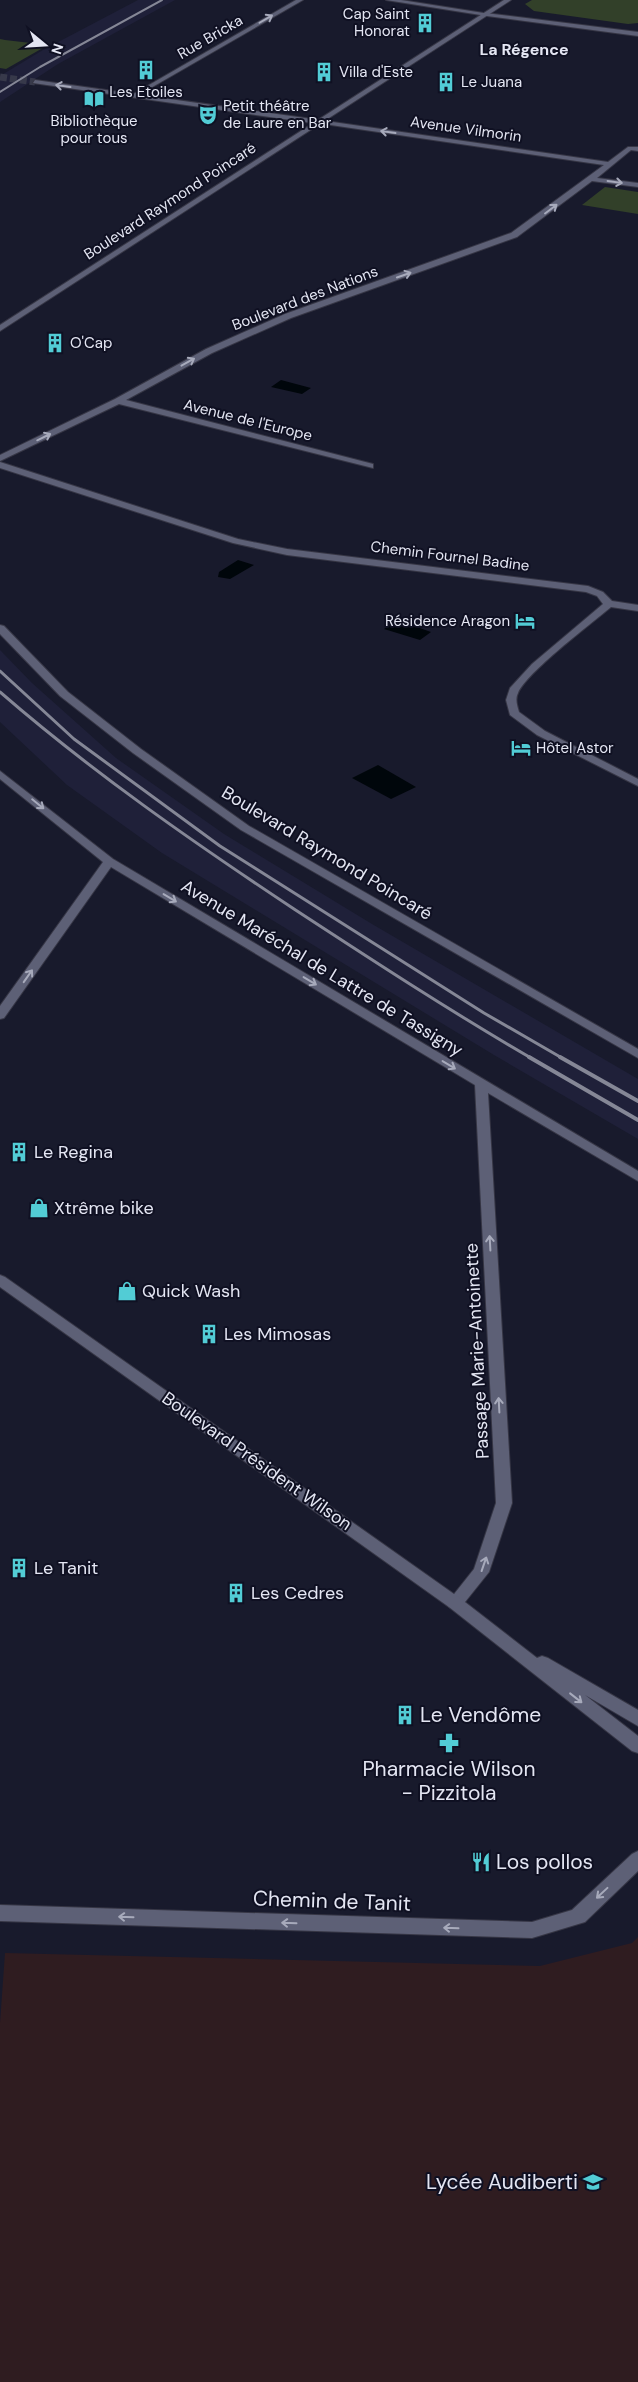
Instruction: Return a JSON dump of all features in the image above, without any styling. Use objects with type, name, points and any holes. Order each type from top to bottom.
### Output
[{"type":"street","name":"Rue Bricka","points":[[133,96],[300,0]]},
{"type":"street","points":[[389,0],[638,34]]},
{"type":"street","name":"Boulevard Raymond Poincaré","points":[[0,329],[508,0]]},
{"type":"street","points":[[35,82],[319,122]]},
{"type":"street","name":"Avenue Vilmorin","points":[[319,122],[609,164]]},
{"type":"street","name":"Boulevard des Nations","points":[[0,458],[118,401],[209,351],[288,316],[514,235],[592,179],[609,164],[634,148],[638,141]]},
{"type":"street","points":[[592,179],[638,186]]},
{"type":"street","name":"Avenue de l'Europe","points":[[118,401],[370,466]]},
{"type":"street","name":"Chemin Fournel Badine","points":[[0,465],[236,541],[287,552],[588,590],[600,594],[609,604]]},
{"type":"street","points":[[638,608],[609,604],[536,666],[514,690],[511,700],[514,713],[541,733],[638,783]]},
{"type":"street","name":"Boulevard Raymond Poincaré","points":[[0,628],[64,694],[137,751],[245,828],[638,1054]]},
{"type":"street","name":"Avenue Maréchal de Lattre de Tassigny","points":[[0,774],[109,861],[638,1177]]},
{"type":"street","points":[[0,1015],[109,861]]},
{"type":"street","name":"Passage Marie-Antoinette","points":[[455,1603],[481,1572],[504,1503],[481,1084]]},
{"type":"street","name":"Boulevard Président Wilson","points":[[0,1280],[455,1603],[638,1746]]},
{"type":"street","name":"Boulevard Président Wilson","points":[[510,1647],[584,1686],[638,1719]]},
{"type":"street","name":"Chemin de Tanit","points":[[0,1914],[532,1930],[578,1916],[638,1860]]},
{"type":"shaded area","points":[[138,0],[175,0],[58,64],[0,102],[0,76],[43,50]]},
{"type":"shaded area","points":[[281,380],[311,388],[302,394],[271,387]]},
{"type":"shaded area","points":[[238,560],[254,565],[230,579],[218,577],[219,572]]},
{"type":"shaded area","points":[[397,620],[431,632],[420,640],[384,629]]},
{"type":"shaded area","points":[[0,650],[32,683],[116,758],[224,834],[372,924],[638,1079],[638,1139],[494,1055],[162,853],[67,785],[0,722]]},
{"type":"shaded area","points":[[378,765],[416,787],[391,799],[352,778]]},
{"type":"shaded area","points":[[638,1937],[638,2382],[0,2382],[0,2023],[5,1953],[540,1966],[632,1943]]},
{"type":"green space","points":[[532,0],[638,0],[638,23],[628,24],[534,11],[525,4]]},
{"type":"green space","points":[[0,39],[48,45],[6,69],[0,68]]},
{"type":"green space","points":[[605,187],[638,192],[638,214],[582,205]]},
{"type":"tunnel","points":[[0,77],[35,82]]},
{"type":"railway","points":[[0,92],[40,67],[162,0]]},
{"type":"railway","points":[[0,671],[74,739],[220,846],[484,1013],[562,1058]]},
{"type":"railway","points":[[0,692],[107,778],[218,858],[382,966],[531,1058]]},
{"type":"railway","points":[[529,1057],[638,1120]]},
{"type":"railway","points":[[560,1057],[638,1101]]},
{"type":"place","name":"Cap Saint Honorat","points":[[425,23]]},
{"type":"place","name":"Les Etoiles","points":[[146,70]]},
{"type":"place","name":"Villa d'Este","points":[[324,72]]},
{"type":"place","name":"Le Juana","points":[[446,82]]},
{"type":"place","name":"Bibliothèque pour tous","points":[[94,99]]},
{"type":"place","name":"Petit théâtre de Laure en Bar","points":[[208,115]]},
{"type":"place","name":"O'Cap","points":[[55,343]]},
{"type":"place","name":"Résidence Aragon","points":[[525,621]]},
{"type":"place","name":"Hôtel Astor","points":[[521,748]]},
{"type":"place","name":"Le Regina","points":[[19,1152]]},
{"type":"place","name":"Xtrême bike","points":[[39,1208]]},
{"type":"place","name":"Quick Wash","points":[[127,1291]]},
{"type":"place","name":"Les Mimosas","points":[[209,1334]]},
{"type":"place","name":"Le Tanit","points":[[19,1568]]},
{"type":"place","name":"Les Cedres","points":[[236,1593]]},
{"type":"place","name":"Le Vendôme","points":[[405,1715]]},
{"type":"place","name":"Pharmacie Wilson - Pizzitola","points":[[449,1743]]},
{"type":"place","name":"Los pollos","points":[[481,1862]]},
{"type":"place","name":"Lycée Audiberti","points":[[593,2182]]},
{"type":"district","name":"La Régence","points":[[524,49]]}]
